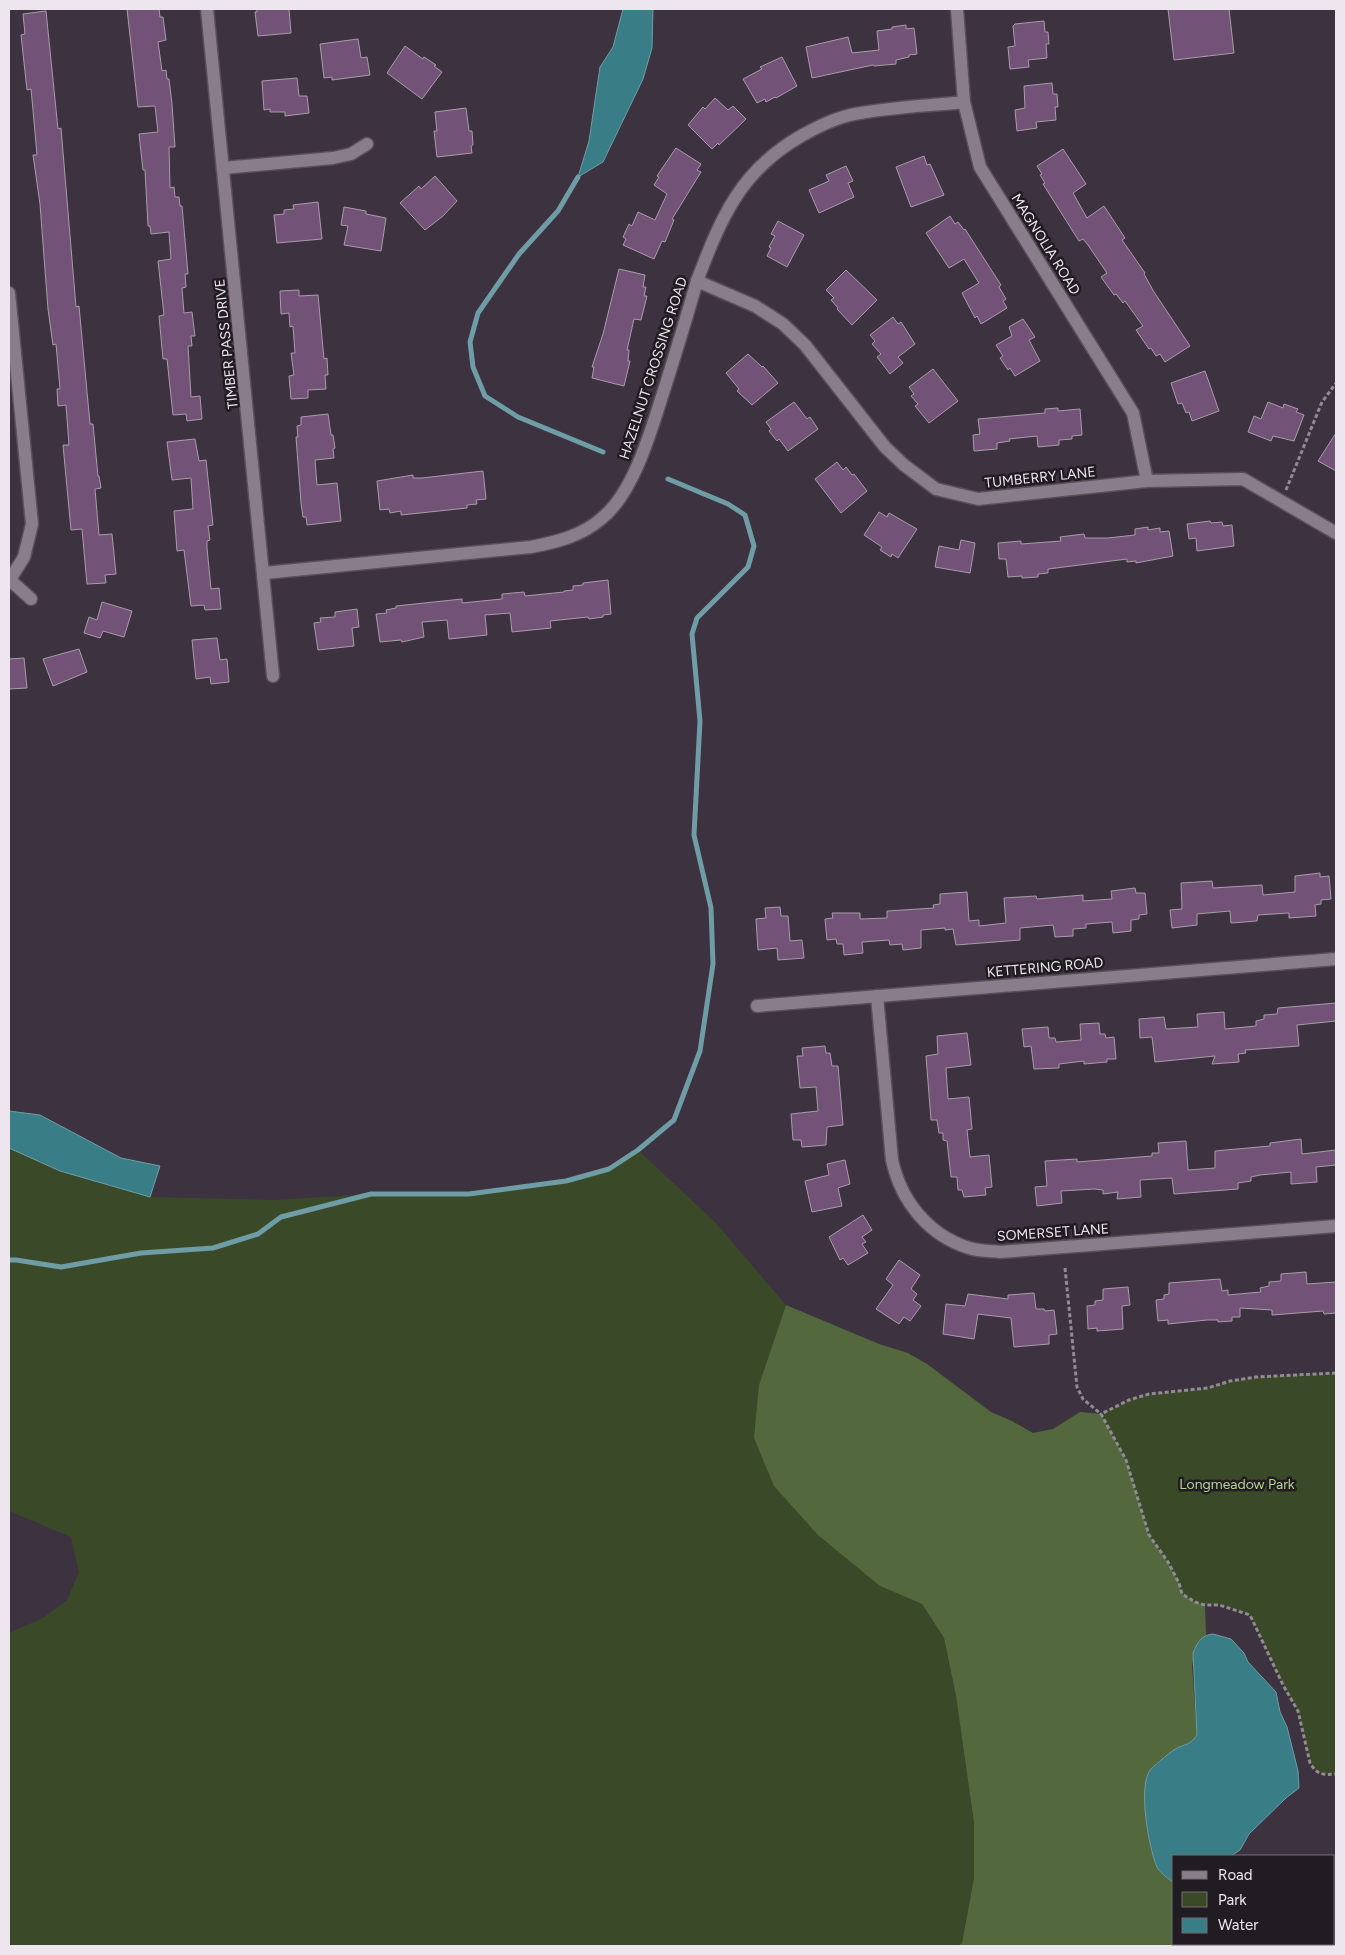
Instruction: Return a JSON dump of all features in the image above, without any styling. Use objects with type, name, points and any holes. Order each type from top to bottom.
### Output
[{"type":"street","name":"TIMBER PASS DRIVE","points":[[208,9],[273,676]]},
{"type":"street","name":"MAGNOLIA ROAD","points":[[957,9],[964,102],[980,167],[1133,412],[1147,481]]},
{"type":"street","name":"HAZELNUT CROSSING ROAD","points":[[264,573],[532,548],[555,543],[574,536],[602,519],[617,502],[634,475],[646,445],[697,281],[720,226],[752,174],[786,144],[825,123],[849,115],[964,102]]},
{"type":"street","points":[[223,168],[333,158],[350,154],[367,144]]},
{"type":"street","name":"TUMBERRY LANE","points":[[697,281],[755,306],[782,324],[805,345],[885,447],[904,465],[936,489],[978,499],[1147,481],[1243,478],[1336,533]]},
{"type":"street","points":[[9,293],[32,524],[24,557],[9,580],[31,599]]},
{"type":"street","name":"KETTERING ROAD","points":[[756,1006],[1336,959]]},
{"type":"street","name":"SOMERSET LANE","points":[[877,996],[892,1160],[896,1176],[902,1192],[920,1216],[949,1240],[971,1248],[1000,1252],[1336,1226]]},
{"type":"path","points":[[1281,501],[1322,402],[1336,383]]},
{"type":"path","points":[[1065,1268],[1077,1387],[1083,1399],[1101,1414],[1126,1460],[1149,1535],[1168,1562],[1179,1583],[1182,1594],[1195,1602],[1205,1605],[1219,1605],[1250,1615],[1283,1685],[1298,1711],[1310,1764],[1314,1771],[1322,1775],[1336,1774]]},
{"type":"path","points":[[1101,1414],[1130,1400],[1149,1394],[1208,1388],[1230,1381],[1256,1377],[1336,1373]]},
{"type":"green space","points":[[9,1148],[60,1171],[150,1197],[275,1200],[371,1194],[469,1194],[566,1181],[609,1169],[638,1150],[715,1222],[786,1305],[759,1385],[880,1586],[922,1604],[944,1638],[956,1696],[974,1823],[974,1878],[962,1943],[958,1946],[9,1946],[9,1633],[43,1618],[67,1600],[79,1572],[71,1537],[9,1511]]},
{"type":"green space","points":[[786,1305],[879,1344],[908,1353],[927,1364],[991,1412],[1033,1433],[1053,1429],[1080,1412],[1101,1414],[1126,1460],[1149,1535],[1168,1562],[1179,1583],[1182,1594],[1195,1602],[1205,1605],[1206,1635],[1197,1643],[1192,1666],[1197,1735],[1191,1742],[1168,1754],[1151,1769],[1145,1788],[1145,1802],[1148,1832],[1157,1867],[1172,1881],[1172,1945],[1227,1946],[958,1946],[962,1943],[974,1878],[974,1823],[956,1696],[944,1638],[922,1604],[880,1586],[818,1535],[774,1486],[754,1438],[759,1385]]},
{"type":"green space","name":"Longmeadow Park","points":[[1336,1373],[1336,1774],[1327,1774],[1318,1772],[1310,1763],[1298,1711],[1283,1685],[1250,1615],[1219,1605],[1205,1605],[1195,1602],[1182,1594],[1179,1583],[1168,1562],[1149,1535],[1126,1460],[1101,1414],[1129,1400],[1149,1394],[1208,1388],[1230,1381],[1256,1377]]},
{"type":"water","points":[[623,9],[653,9],[652,48],[643,79],[603,162],[578,177],[589,141],[600,67],[613,47]]},
{"type":"water","points":[[9,1111],[40,1115],[121,1158],[160,1166],[150,1197],[60,1171],[9,1148]]},
{"type":"water","points":[[1213,1634],[1231,1639],[1244,1653],[1248,1662],[1276,1692],[1280,1712],[1287,1727],[1298,1771],[1299,1788],[1249,1834],[1240,1850],[1232,1855],[1172,1855],[1172,1881],[1158,1869],[1154,1858],[1146,1817],[1145,1788],[1151,1769],[1172,1751],[1191,1742],[1197,1735],[1193,1653],[1200,1640],[1205,1636]]},
{"type":"building","points":[[127,9],[159,9],[160,17],[163,17],[166,40],[158,42],[162,71],[166,70],[167,79],[169,79],[175,147],[169,147],[170,188],[174,187],[175,197],[179,197],[180,206],[182,206],[188,274],[185,274],[186,287],[182,288],[184,313],[192,312],[195,336],[191,336],[192,346],[188,346],[191,397],[200,396],[202,419],[187,421],[186,414],[173,415],[167,359],[163,359],[159,316],[164,315],[158,261],[171,259],[169,232],[151,234],[150,226],[148,226],[145,170],[143,170],[139,134],[158,132],[155,106],[138,107]]},
{"type":"building","points":[[257,9],[289,9],[291,33],[258,36],[255,12],[257,12]]},
{"type":"building","points":[[1168,9],[1229,9],[1234,53],[1174,60]]},
{"type":"building","points":[[46,11],[58,129],[61,128],[76,307],[79,306],[90,424],[93,424],[101,488],[95,489],[99,535],[112,534],[116,574],[105,575],[106,583],[87,584],[82,529],[71,530],[63,445],[69,445],[66,405],[58,406],[57,389],[60,389],[56,344],[53,345],[48,309],[40,204],[33,155],[37,155],[31,89],[27,90],[21,35],[25,34],[23,14]]},
{"type":"building","points":[[1044,21],[1045,32],[1048,32],[1049,44],[1046,44],[1047,58],[1028,60],[1029,67],[1010,69],[1008,47],[1015,46],[1013,26],[1015,24]]},
{"type":"building","points":[[906,25],[906,29],[914,28],[917,54],[896,60],[896,64],[873,65],[812,78],[806,47],[848,37],[852,53],[879,50],[877,31]]},
{"type":"building","points":[[358,39],[361,58],[367,57],[370,75],[332,80],[332,77],[324,78],[320,44]]},
{"type":"building","points":[[405,46],[423,59],[424,57],[436,65],[434,66],[442,72],[422,99],[387,73]]},
{"type":"building","points":[[782,57],[797,86],[776,98],[766,102],[765,99],[757,103],[743,79],[762,69],[760,67]]},
{"type":"building","points":[[297,78],[299,96],[307,96],[309,113],[285,116],[285,112],[270,112],[270,109],[264,110],[262,81]]},
{"type":"building","points":[[1052,83],[1053,94],[1057,94],[1056,120],[1036,122],[1037,128],[1017,131],[1015,110],[1025,108],[1024,86]]},
{"type":"building","points":[[715,98],[728,110],[733,106],[746,119],[719,145],[718,143],[712,149],[688,125],[703,107],[705,109]]},
{"type":"building","points":[[466,108],[469,131],[472,131],[472,153],[437,157],[434,131],[437,131],[435,112]]},
{"type":"building","points":[[676,148],[701,164],[697,170],[701,172],[672,219],[674,220],[665,242],[662,241],[654,259],[623,245],[626,239],[623,237],[629,224],[632,226],[638,212],[655,220],[667,194],[654,185],[659,177],[657,176]]},
{"type":"building","points":[[1063,149],[1086,184],[1073,193],[1087,218],[1104,206],[1125,238],[1122,240],[1145,273],[1154,292],[1190,346],[1165,362],[1160,354],[1156,356],[1151,348],[1149,349],[1136,330],[1143,326],[1125,301],[1123,303],[1116,294],[1114,295],[1101,277],[1107,273],[1083,239],[1079,241],[1043,184],[1045,183],[1040,175],[1042,174],[1037,166]]},
{"type":"building","points":[[924,156],[927,165],[930,164],[944,195],[911,207],[896,167]]},
{"type":"building","points":[[846,166],[853,181],[848,183],[854,197],[819,213],[809,190],[829,181],[826,175]]},
{"type":"building","points":[[435,176],[457,201],[443,216],[425,230],[400,203],[419,186],[421,189]]},
{"type":"building","points":[[318,202],[322,239],[277,243],[274,215],[284,214],[284,210],[294,209],[293,205]]},
{"type":"building","points":[[344,207],[366,211],[366,214],[386,218],[381,251],[344,245],[348,226],[341,225]]},
{"type":"building","points":[[950,216],[955,224],[958,222],[965,229],[1001,285],[999,287],[1006,299],[1003,301],[1007,308],[981,324],[977,316],[975,318],[962,293],[979,283],[964,259],[949,268],[926,233]]},
{"type":"building","points":[[778,221],[804,235],[787,267],[767,256],[775,236],[771,234]]},
{"type":"building","points":[[619,269],[645,275],[643,287],[646,287],[644,296],[647,296],[641,320],[634,319],[627,350],[629,350],[628,361],[630,361],[624,386],[592,378],[594,367],[592,367],[603,334]]},
{"type":"building","points":[[846,270],[877,300],[852,325],[837,309],[831,300],[834,298],[826,290]]},
{"type":"building","points":[[299,290],[299,296],[318,295],[324,359],[327,358],[328,375],[325,375],[326,389],[308,390],[308,398],[291,399],[289,376],[294,375],[291,353],[295,353],[293,326],[290,327],[289,313],[281,314],[280,291]]},
{"type":"building","points":[[893,317],[898,324],[901,322],[915,344],[898,357],[903,363],[890,374],[877,357],[881,354],[872,344],[875,341],[870,335]]},
{"type":"building","points":[[1023,319],[1035,337],[1029,340],[1040,361],[1015,376],[1010,368],[1008,370],[1000,358],[1003,356],[996,345],[1012,336],[1009,327]]},
{"type":"building","points":[[748,354],[763,366],[778,383],[752,405],[737,391],[739,389],[726,373]]},
{"type":"building","points":[[933,369],[958,401],[929,423],[915,406],[918,404],[911,396],[914,394],[909,387]]},
{"type":"building","points":[[1205,371],[1219,411],[1192,421],[1189,412],[1186,413],[1182,403],[1178,404],[1171,383]]},
{"type":"building","points":[[794,402],[807,419],[810,417],[818,429],[788,451],[779,439],[777,441],[769,431],[771,429],[766,422]]},
{"type":"building","points":[[1268,402],[1283,408],[1284,404],[1298,409],[1296,412],[1304,415],[1294,441],[1273,436],[1271,441],[1248,432],[1254,416],[1261,419]]},
{"type":"building","points":[[1058,408],[1058,411],[1080,409],[1082,435],[1072,436],[1072,439],[1059,440],[1059,445],[1038,447],[1037,436],[1009,439],[1010,441],[997,443],[997,449],[974,451],[973,435],[980,434],[978,419],[1045,413],[1045,409]]},
{"type":"building","points":[[328,414],[335,448],[333,449],[334,458],[315,460],[317,485],[337,483],[341,521],[307,525],[306,517],[303,517],[301,503],[296,437],[298,437],[297,426],[301,425],[301,417]]},
{"type":"building","points":[[1336,433],[1336,471],[1318,461]]},
{"type":"building","points":[[195,439],[199,461],[206,460],[213,525],[208,526],[210,540],[207,541],[211,589],[219,588],[221,609],[205,610],[204,605],[191,606],[184,550],[177,551],[174,511],[193,509],[191,478],[172,480],[167,442]]},
{"type":"building","points":[[837,462],[843,470],[846,467],[852,475],[854,474],[867,491],[841,513],[815,479]]},
{"type":"building","points":[[483,471],[486,499],[476,500],[477,504],[467,505],[467,508],[401,515],[401,511],[390,513],[389,509],[380,510],[377,481],[413,475],[413,478],[422,478]]},
{"type":"building","points":[[879,512],[887,517],[889,513],[917,529],[898,558],[892,554],[891,557],[880,550],[882,547],[864,535]]},
{"type":"building","points":[[1210,521],[1211,523],[1222,522],[1223,526],[1232,525],[1234,546],[1197,551],[1196,538],[1189,539],[1187,524]]},
{"type":"building","points":[[1148,527],[1148,530],[1160,528],[1160,532],[1169,531],[1173,556],[1136,563],[1136,561],[1127,562],[1127,559],[1048,569],[1048,573],[1038,574],[1038,577],[1022,578],[1022,576],[1008,577],[1006,559],[999,559],[998,543],[1021,541],[1021,544],[1061,541],[1060,537],[1084,534],[1085,538],[1108,538],[1135,535],[1135,529]]},
{"type":"building","points":[[961,540],[975,543],[970,573],[935,567],[939,546],[959,550]]},
{"type":"building","points":[[608,580],[611,614],[603,615],[603,617],[550,621],[551,628],[512,632],[510,613],[485,615],[487,635],[449,639],[447,620],[422,622],[424,637],[402,642],[401,640],[380,642],[376,614],[387,613],[386,610],[396,608],[396,606],[462,599],[462,603],[502,599],[502,594],[524,592],[525,596],[564,592],[573,590],[573,586],[583,585],[583,583]]},
{"type":"building","points":[[102,602],[132,611],[124,637],[103,631],[100,638],[84,633],[89,617],[97,620]]},
{"type":"building","points":[[357,609],[359,627],[352,628],[354,646],[318,650],[314,623],[321,622],[320,618],[335,617],[335,612]]},
{"type":"building","points":[[217,638],[220,660],[227,659],[229,682],[211,684],[210,677],[196,679],[192,640]]},
{"type":"building","points":[[79,649],[87,672],[53,686],[43,659]]},
{"type":"building","points":[[24,658],[27,688],[9,689],[9,659]]},
{"type":"building","points":[[1320,873],[1320,877],[1329,876],[1331,899],[1321,900],[1321,904],[1315,905],[1316,916],[1289,918],[1289,913],[1258,915],[1257,921],[1231,923],[1230,911],[1197,914],[1197,925],[1172,928],[1170,910],[1182,909],[1181,883],[1212,881],[1213,888],[1262,885],[1263,895],[1295,892],[1295,876]]},
{"type":"building","points":[[1135,888],[1136,893],[1145,893],[1147,914],[1139,915],[1139,919],[1131,920],[1131,931],[1113,933],[1112,922],[1086,924],[1086,928],[1073,929],[1073,936],[1055,937],[1053,925],[1020,928],[1020,940],[956,945],[953,929],[921,930],[921,948],[903,950],[902,944],[890,945],[889,940],[862,942],[863,953],[844,955],[843,944],[837,944],[836,939],[827,940],[825,919],[833,918],[832,913],[860,913],[860,919],[887,918],[887,911],[934,908],[933,905],[940,904],[940,894],[967,892],[969,921],[979,920],[979,926],[1006,923],[1004,898],[1036,896],[1037,899],[1083,895],[1083,901],[1112,899],[1111,891]]},
{"type":"building","points":[[780,907],[781,916],[788,916],[790,941],[802,940],[804,958],[778,960],[777,948],[758,950],[756,919],[766,918],[765,908]]},
{"type":"building","points":[[1336,1003],[1336,1021],[1297,1025],[1299,1046],[1245,1050],[1246,1053],[1238,1054],[1239,1062],[1212,1064],[1215,1056],[1155,1062],[1152,1037],[1140,1038],[1139,1019],[1164,1017],[1166,1029],[1198,1027],[1197,1014],[1224,1012],[1225,1029],[1256,1026],[1256,1021],[1264,1019],[1264,1015],[1277,1014],[1278,1008]]},
{"type":"building","points":[[1099,1023],[1100,1034],[1105,1034],[1106,1038],[1114,1037],[1116,1059],[1107,1059],[1107,1062],[1084,1064],[1084,1061],[1059,1064],[1059,1068],[1034,1069],[1031,1046],[1024,1047],[1022,1029],[1048,1027],[1049,1038],[1055,1038],[1056,1042],[1081,1040],[1080,1024]]},
{"type":"building","points":[[967,1033],[971,1065],[946,1068],[948,1099],[969,1097],[972,1129],[967,1130],[970,1157],[989,1155],[992,1187],[985,1188],[986,1195],[964,1197],[962,1190],[958,1190],[957,1177],[951,1177],[947,1141],[943,1140],[943,1133],[939,1133],[937,1120],[931,1120],[926,1056],[938,1054],[937,1036]]},
{"type":"building","points":[[825,1046],[826,1053],[830,1053],[832,1066],[838,1066],[843,1125],[827,1127],[826,1145],[802,1147],[801,1140],[793,1140],[791,1114],[818,1111],[816,1087],[800,1088],[797,1056],[803,1056],[802,1048]]},
{"type":"building","points":[[1301,1139],[1302,1154],[1336,1150],[1336,1165],[1316,1167],[1317,1182],[1291,1184],[1291,1172],[1251,1177],[1251,1181],[1238,1183],[1238,1189],[1174,1194],[1172,1178],[1140,1180],[1141,1197],[1117,1199],[1118,1192],[1103,1194],[1103,1190],[1094,1189],[1061,1191],[1062,1203],[1037,1206],[1035,1187],[1047,1186],[1045,1161],[1077,1159],[1077,1162],[1152,1156],[1152,1153],[1159,1153],[1158,1143],[1186,1141],[1188,1170],[1215,1168],[1215,1151],[1270,1146],[1270,1143]]},
{"type":"building","points":[[845,1160],[850,1184],[838,1188],[842,1206],[812,1212],[805,1181],[829,1175],[827,1164]]},
{"type":"building","points":[[863,1215],[872,1230],[862,1237],[866,1242],[862,1244],[868,1253],[848,1265],[843,1258],[840,1260],[829,1237]]},
{"type":"building","points":[[899,1260],[920,1275],[911,1289],[917,1294],[913,1300],[921,1306],[910,1321],[904,1317],[899,1324],[876,1309],[893,1285],[886,1279]]},
{"type":"building","points":[[1306,1272],[1307,1284],[1336,1282],[1336,1313],[1324,1314],[1323,1311],[1272,1315],[1272,1310],[1240,1308],[1240,1317],[1232,1317],[1232,1321],[1218,1322],[1218,1320],[1207,1320],[1168,1324],[1168,1320],[1158,1321],[1156,1300],[1164,1299],[1164,1295],[1169,1294],[1169,1283],[1220,1279],[1222,1291],[1228,1290],[1228,1295],[1261,1292],[1260,1288],[1269,1286],[1269,1282],[1281,1281],[1281,1274]]},
{"type":"building","points":[[1128,1287],[1130,1305],[1122,1306],[1123,1329],[1097,1331],[1097,1328],[1088,1329],[1087,1306],[1095,1305],[1095,1301],[1103,1300],[1103,1289]]},
{"type":"building","points":[[1034,1293],[1036,1309],[1054,1310],[1057,1334],[1049,1335],[1049,1344],[1014,1347],[1011,1318],[978,1314],[974,1339],[943,1334],[946,1304],[965,1306],[968,1294],[1008,1299],[1008,1295]]},
{"type":"waterway","points":[[578,177],[558,211],[519,254],[478,313],[470,342],[473,367],[485,396],[518,417],[603,452]]},
{"type":"waterway","points":[[9,1260],[61,1267],[141,1253],[213,1248],[258,1234],[281,1217],[371,1194],[469,1194],[566,1181],[609,1169],[638,1150],[674,1120],[700,1051],[713,964],[711,908],[694,835],[700,721],[692,634],[697,618],[748,567],[754,546],[745,515],[728,504],[668,479]]}]
